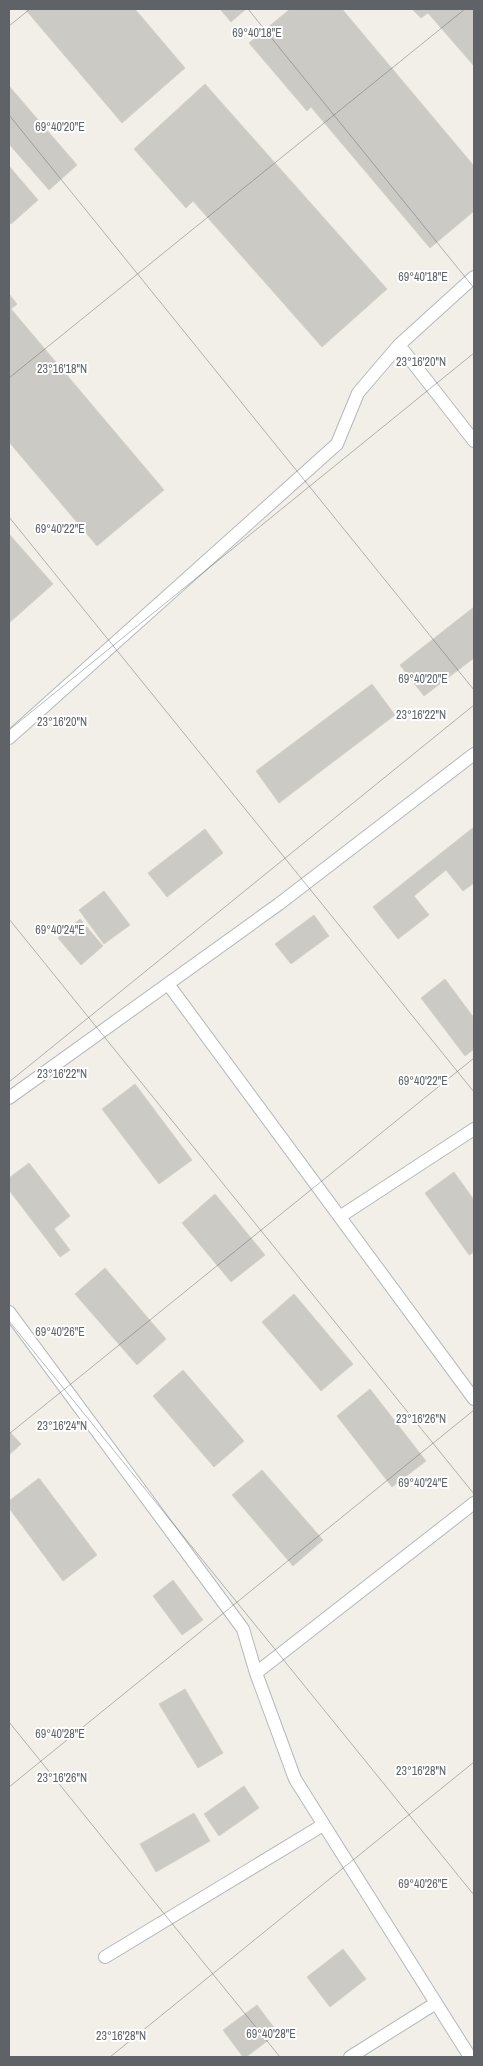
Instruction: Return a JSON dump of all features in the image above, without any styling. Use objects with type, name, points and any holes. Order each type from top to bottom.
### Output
[{"type":"lane","points":[[9,738],[337,444],[358,393],[399,345],[474,277]]},
{"type":"lane","points":[[399,345],[474,441]]},
{"type":"lane","points":[[9,1098],[279,904],[474,754]]},
{"type":"lane","points":[[168,984],[474,1398]]},
{"type":"lane","points":[[341,1216],[474,1129]]},
{"type":"lane","points":[[9,1312],[243,1629],[256,1673],[295,1780],[470,2057]]},
{"type":"lane","points":[[256,1673],[474,1503]]},
{"type":"lane","points":[[105,1957],[323,1825]]},
{"type":"lane","points":[[350,2057],[436,2003]]},
{"type":"building","points":[[25,9],[135,9],[185,68],[122,123]]},
{"type":"building","points":[[220,9],[246,9],[231,22]]},
{"type":"building","points":[[290,9],[342,9],[474,166],[474,211],[430,248],[311,107],[307,111],[249,43]]},
{"type":"building","points":[[412,9],[474,9],[474,66],[428,13],[421,18]]},
{"type":"building","points":[[205,84],[387,289],[322,347],[193,201],[186,208],[134,149]]},
{"type":"building","points":[[9,86],[77,165],[49,190],[9,144]]},
{"type":"building","points":[[9,166],[38,200],[11,224],[9,221]]},
{"type":"building","points":[[9,294],[17,304],[11,309],[164,490],[97,546],[9,442]]},
{"type":"building","points":[[9,534],[53,584],[9,623]]},
{"type":"building","points":[[474,607],[474,658],[424,696],[400,665]]},
{"type":"building","points":[[372,684],[395,715],[279,803],[256,771]]},
{"type":"building","points":[[474,827],[474,883],[463,891],[446,870],[414,896],[429,915],[398,939],[373,907]]},
{"type":"building","points":[[205,829],[223,853],[167,897],[148,873]]},
{"type":"building","points":[[104,891],[130,925],[104,944],[79,910]]},
{"type":"building","points":[[314,915],[329,936],[291,964],[275,944]]},
{"type":"building","points":[[80,919],[103,946],[81,965],[58,938]]},
{"type":"building","points":[[445,979],[474,1018],[474,1049],[465,1056],[421,998]]},
{"type":"building","points":[[135,1084],[192,1160],[159,1184],[102,1109]]},
{"type":"building","points":[[29,1163],[70,1216],[54,1229],[70,1250],[60,1257],[9,1190],[9,1178]]},
{"type":"building","points":[[454,1172],[474,1200],[474,1252],[469,1255],[425,1193]]},
{"type":"building","points":[[215,1194],[265,1255],[231,1282],[182,1223]]},
{"type":"building","points":[[105,1268],[166,1339],[137,1365],[75,1294]]},
{"type":"building","points":[[294,1294],[353,1364],[321,1391],[262,1322]]},
{"type":"building","points":[[183,1370],[244,1441],[214,1467],[153,1396]]},
{"type":"building","points":[[370,1389],[426,1461],[392,1487],[337,1416]]},
{"type":"building","points":[[9,1431],[21,1444],[9,1455]]},
{"type":"building","points":[[262,1470],[323,1540],[293,1566],[232,1495]]},
{"type":"building","points":[[39,1478],[97,1555],[63,1581],[9,1508],[9,1501]]},
{"type":"building","points":[[173,1580],[203,1620],[182,1635],[153,1596]]},
{"type":"building","points":[[185,1689],[223,1753],[198,1768],[159,1704]]},
{"type":"building","points":[[244,1786],[259,1808],[219,1836],[204,1814]]},
{"type":"building","points":[[194,1813],[210,1841],[156,1872],[140,1844]]},
{"type":"building","points":[[343,1949],[366,1979],[330,2007],[307,1977]]},
{"type":"building","points":[[257,2005],[278,2033],[246,2057],[243,2057],[223,2030]]}]
